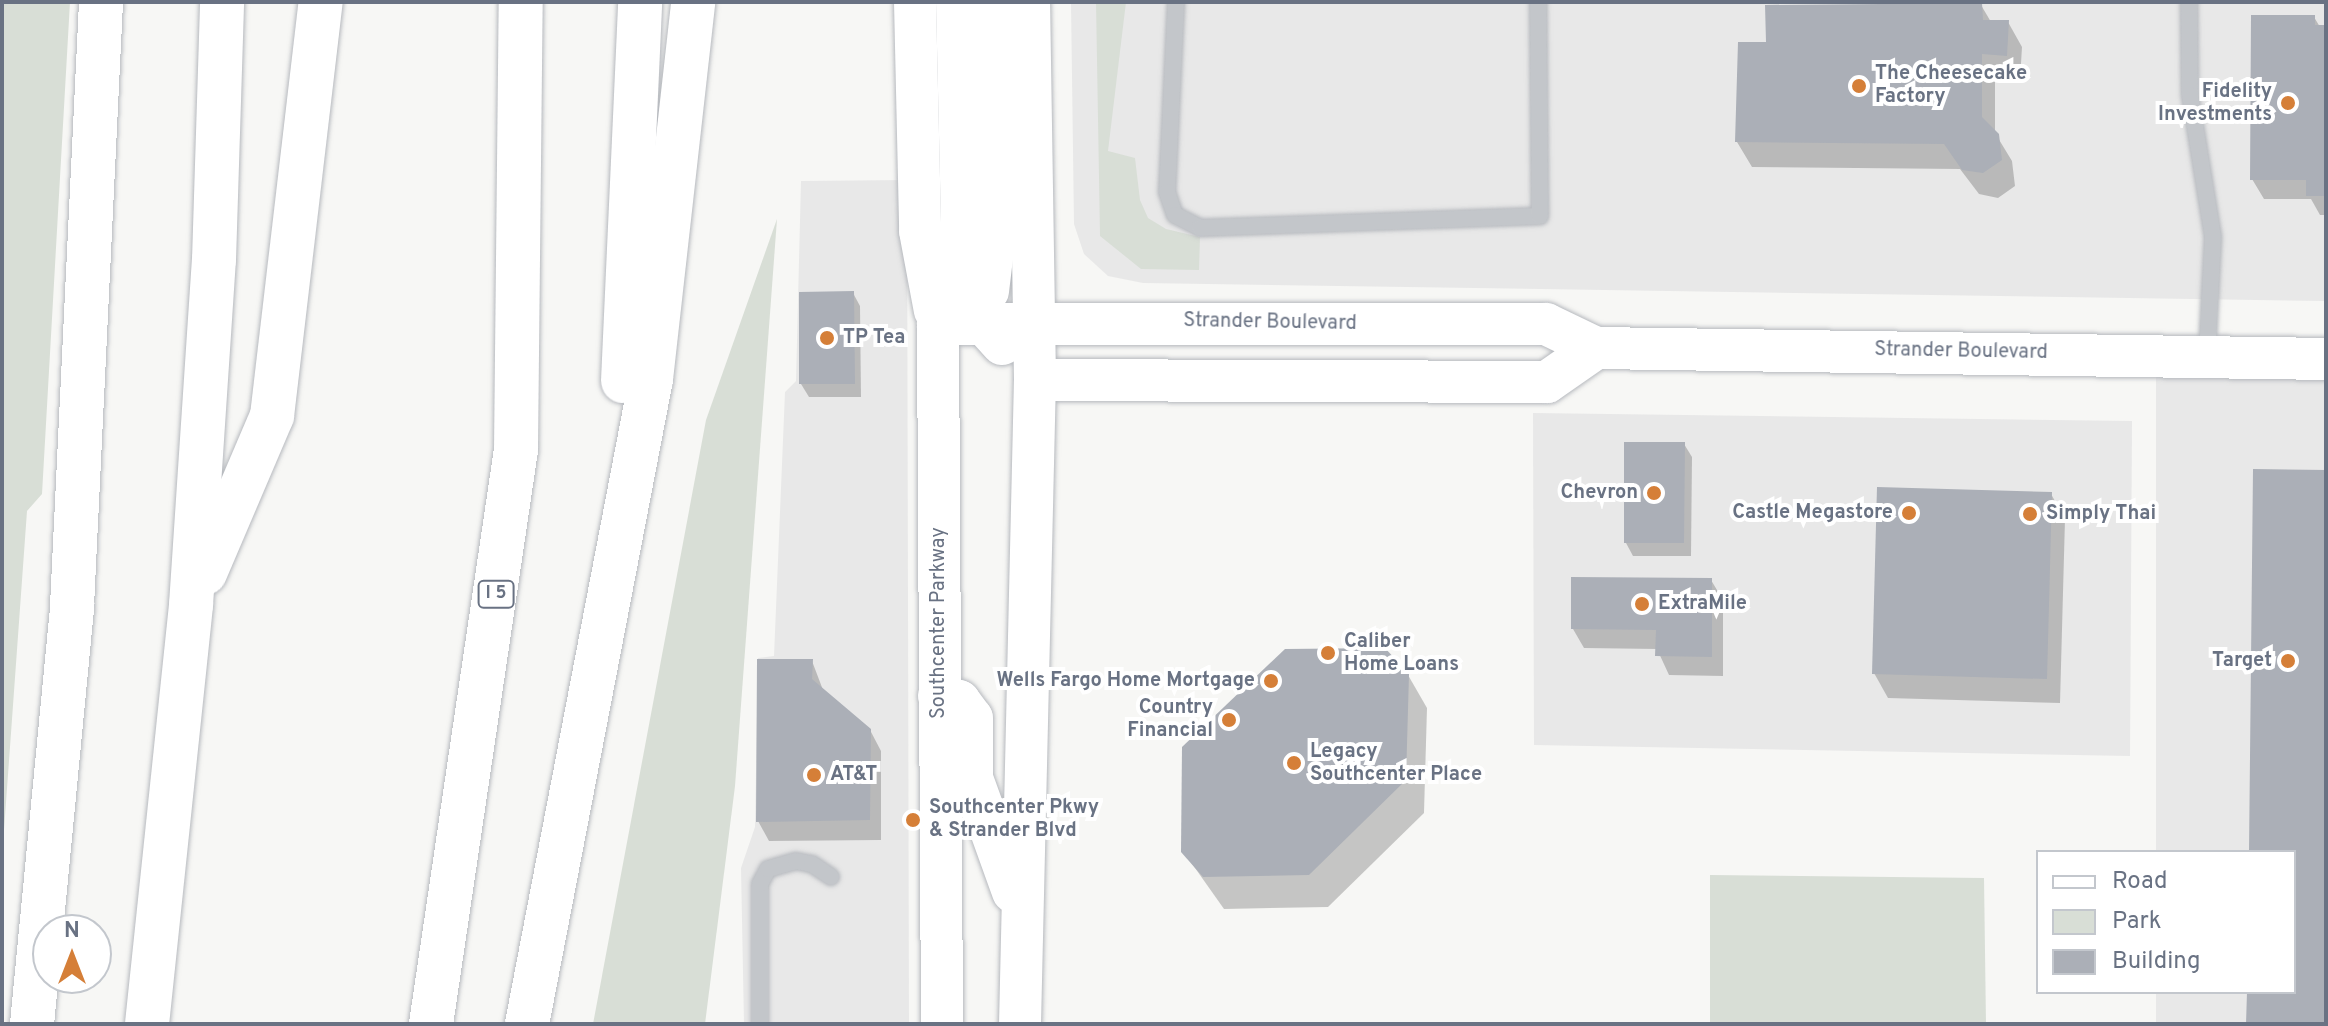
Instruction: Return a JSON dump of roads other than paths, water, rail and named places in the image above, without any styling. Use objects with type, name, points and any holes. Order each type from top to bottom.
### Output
[{"type":"highway","points":[[32,1024],[72,606],[101,2]]},
{"type":"highway","points":[[147,1024],[191,605],[214,260],[222,2]]},
{"type":"highway","points":[[191,605],[272,416],[321,2]]},
{"type":"highway","name":"I 5","points":[[431,1024],[516,450],[521,2]]},
{"type":"highway","name":"I 5","points":[[520,160],[530,2]]},
{"type":"highway","points":[[608,599],[628,316],[640,2]]},
{"type":"highway","points":[[527,1024],[651,379],[693,2]]},
{"type":"main road","points":[[915,2],[920,231],[938,324]]},
{"type":"main road","name":"Southcenter Parkway","points":[[957,2],[962,226],[984,324],[1035,380]]},
{"type":"main road","points":[[984,324],[997,215],[994,2]]},
{"type":"main road","points":[[1020,1024],[1035,380],[1029,2]]},
{"type":"main road","name":"Southcenter Parkway","points":[[942,1024],[938,324],[962,226]]},
{"type":"main road","name":"Strander Boulevard","points":[[938,324],[1546,324],[1596,348],[2326,359]]},
{"type":"main road","points":[[1035,380],[1547,382],[1596,348]]},
{"type":"main road","points":[[939,696],[959,701],[972,718],[972,778],[1022,916]]},
{"type":"lane","points":[[1176,2],[1167,192],[1175,215],[1200,228],[1540,216],[1538,2]]},
{"type":"lane","points":[[2189,2],[2190,95],[2213,237],[2215,286],[2207,356]]},
{"type":"lane","points":[[760,1024],[760,884],[768,869],[796,861],[812,864],[831,877]]},
{"type":"place","name":"The Cheesecake Factory","points":[[1859,86]]},
{"type":"place","name":"Fidelity Investments","points":[[2288,103]]},
{"type":"place","name":"TP Tea","points":[[827,338]]},
{"type":"place","name":"Chevron","points":[[1654,493]]},
{"type":"place","name":"Castle Megastore","points":[[1909,513]]},
{"type":"place","name":"Simply Thai","points":[[2030,514]]},
{"type":"place","name":"ExtraMile","points":[[1642,604]]},
{"type":"place","name":"Caliber Home Loans","points":[[1328,653]]},
{"type":"place","name":"Target","points":[[2288,661]]},
{"type":"place","name":"Wells Fargo Home Mortgage","points":[[1271,681]]},
{"type":"place","name":"Country Financial","points":[[1229,720]]},
{"type":"place","name":"Legacy Southcenter Place","points":[[1294,763]]},
{"type":"place","name":"AT&T","points":[[814,775]]},
{"type":"place","name":"Southcenter Pkwy & Strander Blvd","points":[[913,820]]}]
